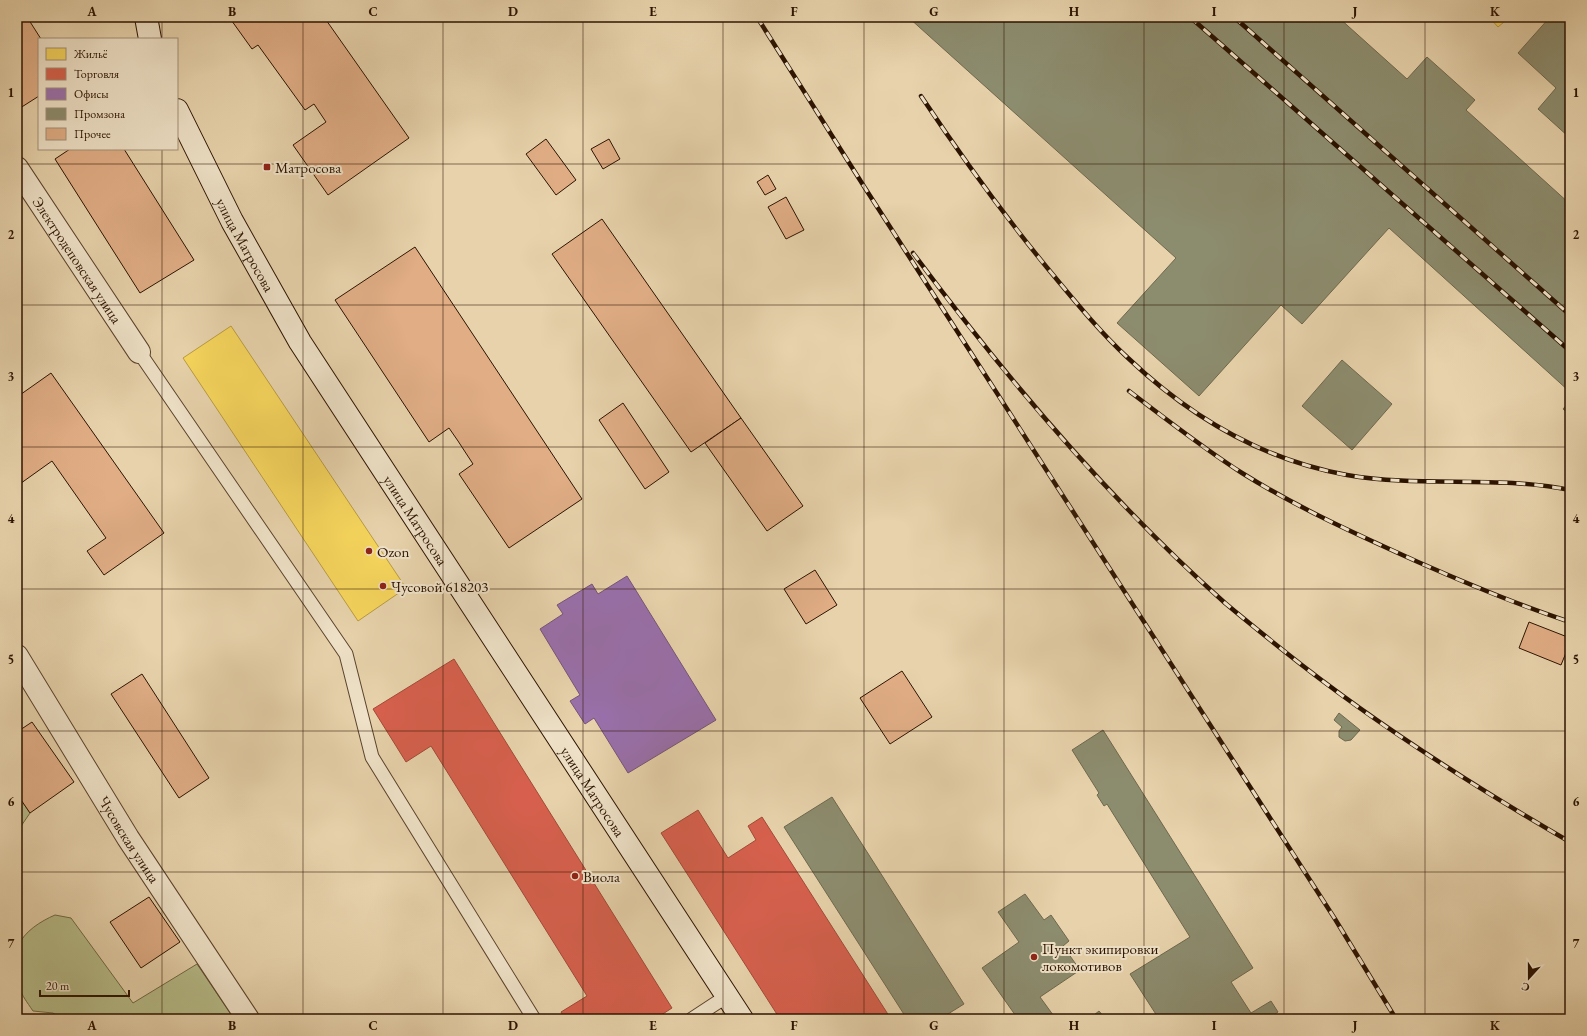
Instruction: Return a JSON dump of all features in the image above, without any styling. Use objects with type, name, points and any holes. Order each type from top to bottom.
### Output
[{"type":"street","points":[[146,17],[150,38]]},
{"type":"street","name":"улица Матросова","points":[[178,112],[232,221],[300,342],[742,1019]]},
{"type":"street","name":"Электродеповская улица","points":[[17,168],[139,352]]},
{"type":"street","name":"Чусовская улица","points":[[17,656],[128,838],[248,1019]]},
{"type":"lane","points":[[139,352],[346,654],[372,757],[534,1019]]},
{"type":"lane","points":[[692,1019],[727,996]]},
{"type":"green space","points":[[17,794],[30,813],[17,832]]},
{"type":"green space","points":[[55,915],[71,918],[133,1003],[197,964],[234,1019],[62,1019],[53,1013],[33,1011],[20,990],[17,973],[17,949],[20,942],[28,932],[44,920]]},
{"type":"building: Жильё","points":[[1489,17],[1510,17],[1498,27]]},
{"type":"building: Жильё","points":[[231,326],[406,588],[358,621],[183,358]]},
{"type":"building: Торговля","points":[[454,659],[672,1008],[655,1019],[565,1019],[561,1012],[587,996],[431,746],[406,762],[373,709]]},
{"type":"building: Торговля","points":[[698,810],[728,858],[756,840],[748,826],[762,817],[891,1019],[780,1019],[661,833]]},
{"type":"building: Офисы","points":[[627,576],[716,720],[628,773],[594,718],[585,724],[570,701],[580,695],[540,629],[563,614],[557,605],[592,584],[598,594]]},
{"type":"building: Промзона","points":[[908,17],[1338,17],[1407,79],[1427,57],[1475,100],[1466,110],[1570,204],[1570,392],[1389,228],[1302,324],[1281,305],[1199,396],[1117,323],[1176,258]]},
{"type":"building: Промзона","points":[[1550,17],[1570,17],[1570,138],[1538,109],[1556,88],[1518,53]]},
{"type":"building: Промзона","points":[[1342,360],[1392,404],[1352,450],[1302,406]]},
{"type":"building: Промзона","points":[[1570,401],[1570,415],[1563,409]]},
{"type":"building: Промзона","points":[[1339,713],[1360,730],[1351,740],[1345,741],[1339,737],[1339,731],[1342,727],[1334,720]]},
{"type":"building: Промзона","points":[[1103,730],[1253,968],[1231,982],[1251,1013],[1271,1001],[1278,1012],[1268,1019],[1159,1019],[1130,974],[1190,937],[1107,804],[1104,806],[1097,795],[1099,793],[1072,750]]},
{"type":"building: Промзона","points":[[832,797],[964,1004],[940,1019],[907,1019],[784,827]]},
{"type":"building: Промзона","name":"Пункт экипировки локомотивов","points":[[1025,894],[1044,920],[1051,915],[1069,941],[1063,946],[1080,970],[1040,997],[1056,1019],[1018,1019],[982,968],[1019,942],[998,912]]},
{"type":"building: Промзона","points":[[1099,1011],[1105,1018],[1112,1019],[1089,1019]]},
{"type":"building: Прочее","points":[[17,17],[27,17],[40,38],[38,38],[38,97],[17,110]]},
{"type":"building: Прочее","points":[[229,17],[324,17],[409,138],[328,195],[293,145],[326,122],[314,104],[305,110],[258,45],[252,49]]},
{"type":"building: Прочее","points":[[546,139],[576,180],[556,195],[526,154]]},
{"type":"building: Прочее","points":[[609,139],[620,159],[603,169],[591,149]]},
{"type":"building: Прочее","points":[[68,150],[125,150],[194,260],[140,293],[55,159]]},
{"type":"building: Прочее","points":[[768,175],[776,189],[765,195],[757,182]]},
{"type":"building: Прочее","points":[[786,197],[804,230],[786,239],[768,207]]},
{"type":"building: Прочее","points":[[602,219],[741,418],[691,452],[552,254]]},
{"type":"building: Прочее","points":[[415,247],[582,499],[509,548],[459,474],[473,464],[449,428],[429,442],[335,300]]},
{"type":"building: Прочее","points":[[51,373],[164,533],[104,575],[87,551],[106,538],[52,461],[17,486],[17,397]]},
{"type":"building: Прочее","points":[[623,403],[669,472],[645,489],[599,420]]},
{"type":"building: Прочее","points":[[741,418],[803,506],[767,531],[705,443]]},
{"type":"building: Прочее","points":[[815,570],[837,605],[806,624],[784,589]]},
{"type":"building: Прочее","points":[[1529,622],[1570,638],[1570,643],[1561,665],[1519,648]]},
{"type":"building: Прочее","points":[[902,671],[932,717],[890,744],[860,698]]},
{"type":"building: Прочее","points":[[142,674],[209,778],[179,798],[111,694]]},
{"type":"building: Прочее","points":[[32,722],[74,782],[30,813],[17,794],[17,732]]},
{"type":"building: Прочее","points":[[149,897],[180,942],[141,968],[110,922]]},
{"type":"railway","points":[[757,17],[865,188],[1335,919],[1396,1019]]},
{"type":"railway","points":[[1190,17],[1570,351]]},
{"type":"railway","points":[[1234,17],[1570,315]]},
{"type":"railway","points":[[921,96],[967,163],[999,206],[1032,249],[1087,315],[1117,348],[1151,379],[1202,417],[1229,433],[1286,459],[1347,475],[1403,481],[1514,483],[1570,490]]},
{"type":"railway","points":[[913,253],[985,346],[1099,480],[1140,522],[1225,603],[1318,678],[1388,728],[1459,775],[1570,842]]},
{"type":"railway","points":[[1129,391],[1227,463],[1285,498],[1373,542],[1418,562],[1512,601],[1570,622]]},
{"type":"place","name":"Матросова","points":[[267,167]]},
{"type":"place","name":"Ozon","points":[[369,551]]},
{"type":"place","name":"Чусовой 618203","points":[[383,586]]},
{"type":"place","name":"Виола","points":[[575,876]]},
{"type":"place","name":"Пункт экипировки локомотивов","points":[[1034,957]]}]
